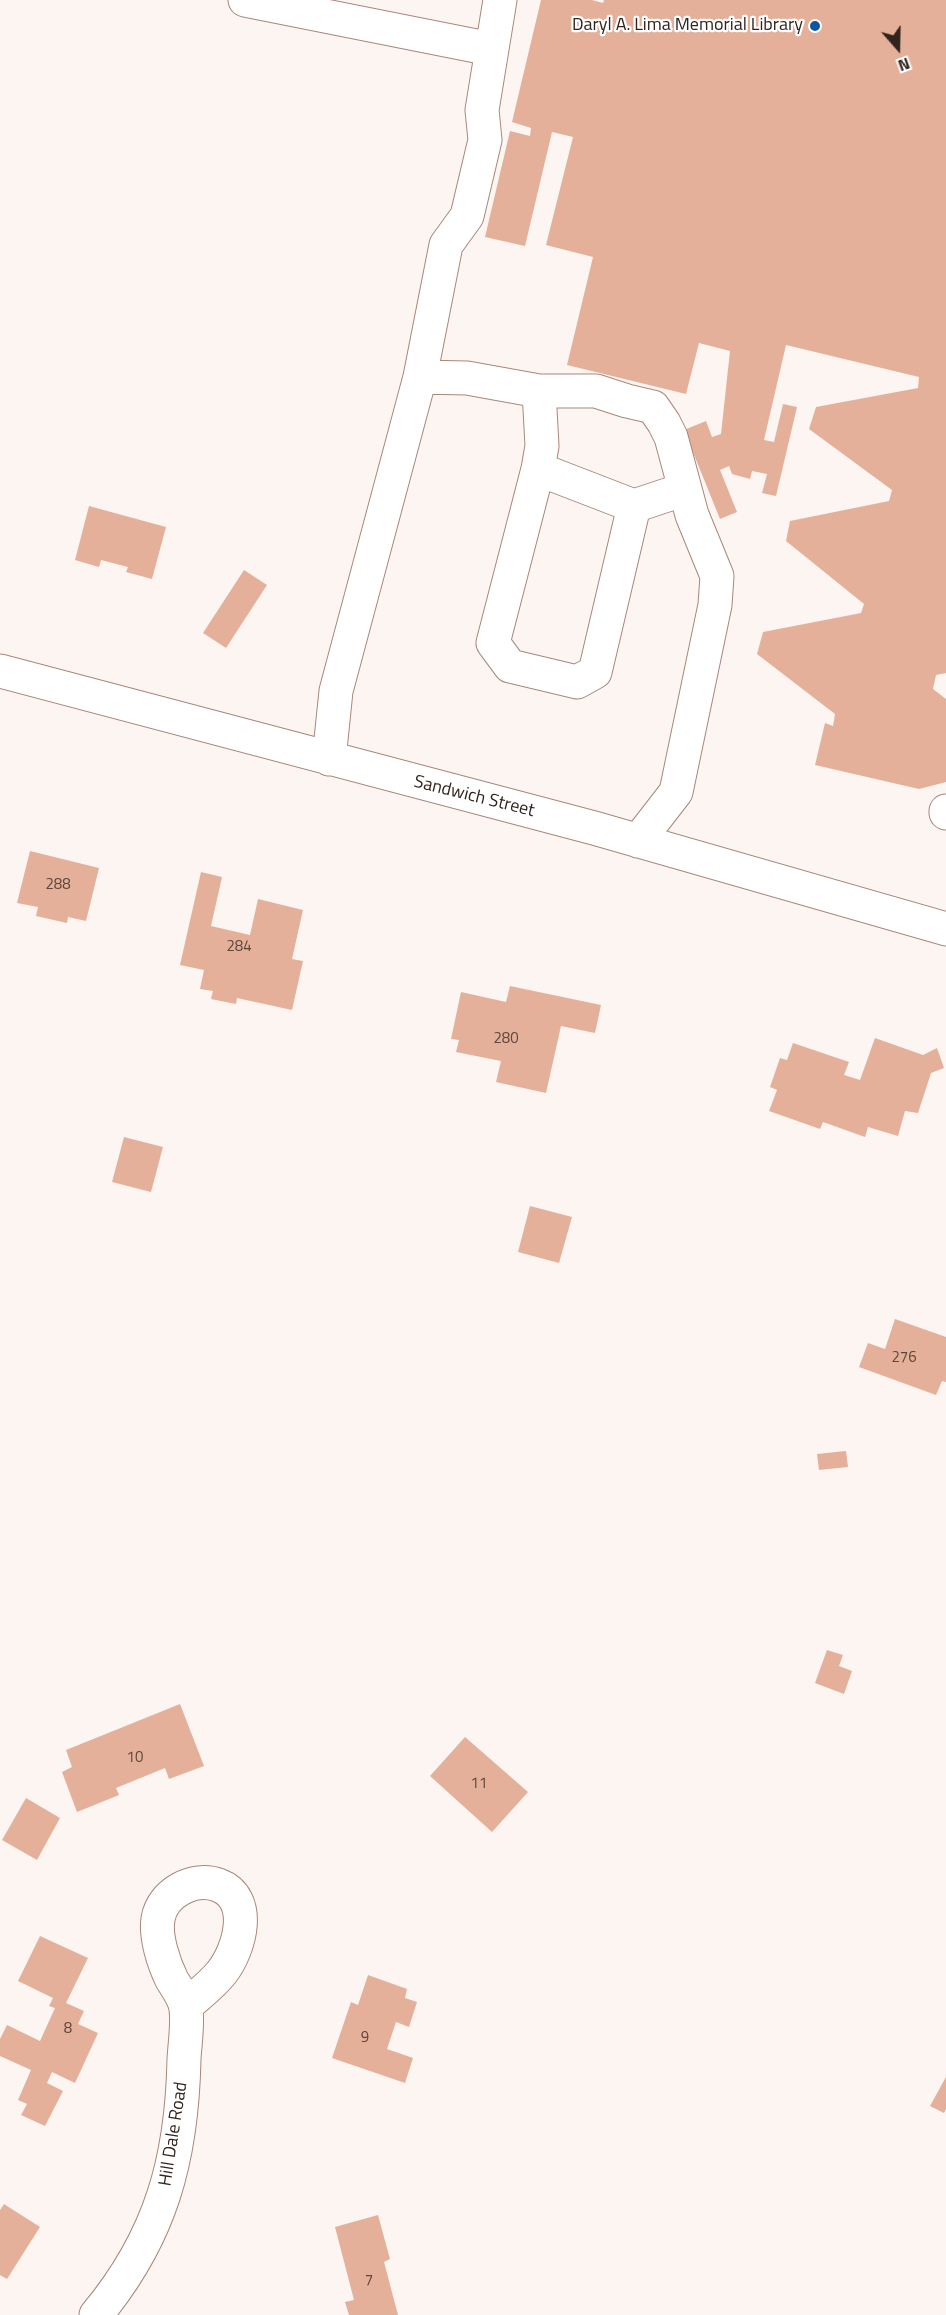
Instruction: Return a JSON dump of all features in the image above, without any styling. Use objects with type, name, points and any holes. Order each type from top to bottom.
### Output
[{"type":"street","points":[[245,0],[286,4],[491,49]]},
{"type":"street","points":[[329,759],[336,690],[420,377],[446,245],[467,216],[485,140],[482,110],[500,0]]},
{"type":"street","points":[[420,377],[466,378],[539,391],[596,391],[653,407],[671,437],[692,515],[717,576],[715,605],[676,792],[638,841]]},
{"type":"street","points":[[539,391],[542,446],[538,469],[492,643],[510,666],[577,682],[595,672],[634,506]]},
{"type":"street","points":[[538,469],[634,506],[686,489]]},
{"type":"street","name":"Sandwich Street","points":[[0,671],[945,922]]},
{"type":"street","name":"Hill Dale Road","points":[[96,2315],[129,2272],[140,2252],[159,2210],[169,2178],[181,2110],[186,2006]]},
{"type":"building","points":[[541,0],[592,0],[603,3],[604,0],[946,0],[946,673],[936,675],[933,689],[946,699],[946,782],[919,789],[815,765],[825,723],[833,726],[835,714],[757,654],[763,632],[861,613],[864,604],[786,541],[790,521],[889,501],[892,490],[809,429],[816,407],[918,388],[919,377],[786,345],[764,440],[774,442],[783,404],[797,407],[776,496],[762,493],[767,474],[752,471],[750,479],[732,474],[729,466],[720,470],[737,512],[720,519],[684,430],[706,421],[712,437],[721,434],[730,351],[699,343],[686,394],[567,365],[593,257],[546,245],[573,137],[552,132],[525,246],[485,237],[510,131],[530,136],[531,128],[512,122]]},
{"type":"building","points":[[89,506],[166,527],[152,579],[126,572],[128,567],[101,560],[99,567],[75,560]]},
{"type":"building","points":[[244,570],[267,585],[226,648],[203,633]]},
{"type":"building","points":[[30,851],[99,868],[86,921],[68,917],[67,923],[36,916],[38,907],[17,903]]},
{"type":"building","points":[[201,872],[222,877],[211,926],[250,935],[258,899],[303,910],[292,959],[303,961],[292,1010],[237,998],[236,1004],[211,999],[213,991],[200,989],[204,970],[180,965]]},
{"type":"building","points":[[510,986],[601,1005],[595,1033],[561,1026],[546,1093],[496,1082],[501,1061],[456,1052],[459,1040],[451,1039],[461,992],[506,1002]]},
{"type":"building","points":[[875,1038],[923,1055],[937,1048],[944,1068],[931,1073],[918,1113],[905,1111],[898,1136],[868,1127],[865,1137],[823,1122],[820,1129],[769,1111],[777,1090],[770,1087],[780,1058],[787,1060],[793,1043],[849,1062],[844,1075],[860,1080]]},
{"type":"building","points":[[124,1137],[163,1147],[151,1192],[112,1182]]},
{"type":"building","points":[[530,1206],[572,1217],[559,1263],[518,1252]]},
{"type":"building","points":[[895,1319],[946,1337],[946,1382],[942,1381],[936,1395],[859,1367],[868,1343],[885,1349]]},
{"type":"building","points":[[846,1451],[848,1467],[819,1470],[817,1454]]},
{"type":"building","points":[[827,1650],[843,1655],[839,1666],[852,1671],[844,1694],[815,1683]]},
{"type":"building","points":[[180,1704],[204,1766],[169,1779],[165,1768],[116,1788],[119,1795],[77,1812],[62,1772],[72,1767],[66,1750]]},
{"type":"building","points":[[465,1737],[528,1792],[492,1832],[430,1776]]},
{"type":"building","points":[[26,1798],[60,1818],[37,1860],[2,1840]]},
{"type":"building","points":[[40,1936],[88,1958],[66,2003],[84,2011],[78,2024],[98,2033],[75,2083],[52,2072],[47,2083],[63,2091],[45,2126],[21,2115],[27,2104],[18,2100],[31,2070],[0,2056],[0,2039],[7,2025],[40,2041],[55,2008],[49,2006],[53,1998],[18,1981]]},
{"type":"building","points":[[368,1975],[407,1989],[405,1998],[417,2002],[409,2027],[396,2022],[387,2049],[413,2058],[405,2083],[332,2058],[351,2002],[358,2005]]},
{"type":"building","points":[[946,2077],[946,2109],[944,2113],[930,2106]]},
{"type":"building","points":[[4,2204],[40,2227],[7,2279],[0,2275],[0,2210]]},
{"type":"building","points":[[378,2215],[390,2259],[384,2262],[398,2315],[349,2315],[345,2302],[354,2300],[335,2227]]},
{"type":"place","name":"Daryl A. Lima Memorial Library","points":[[815,26]]}]
